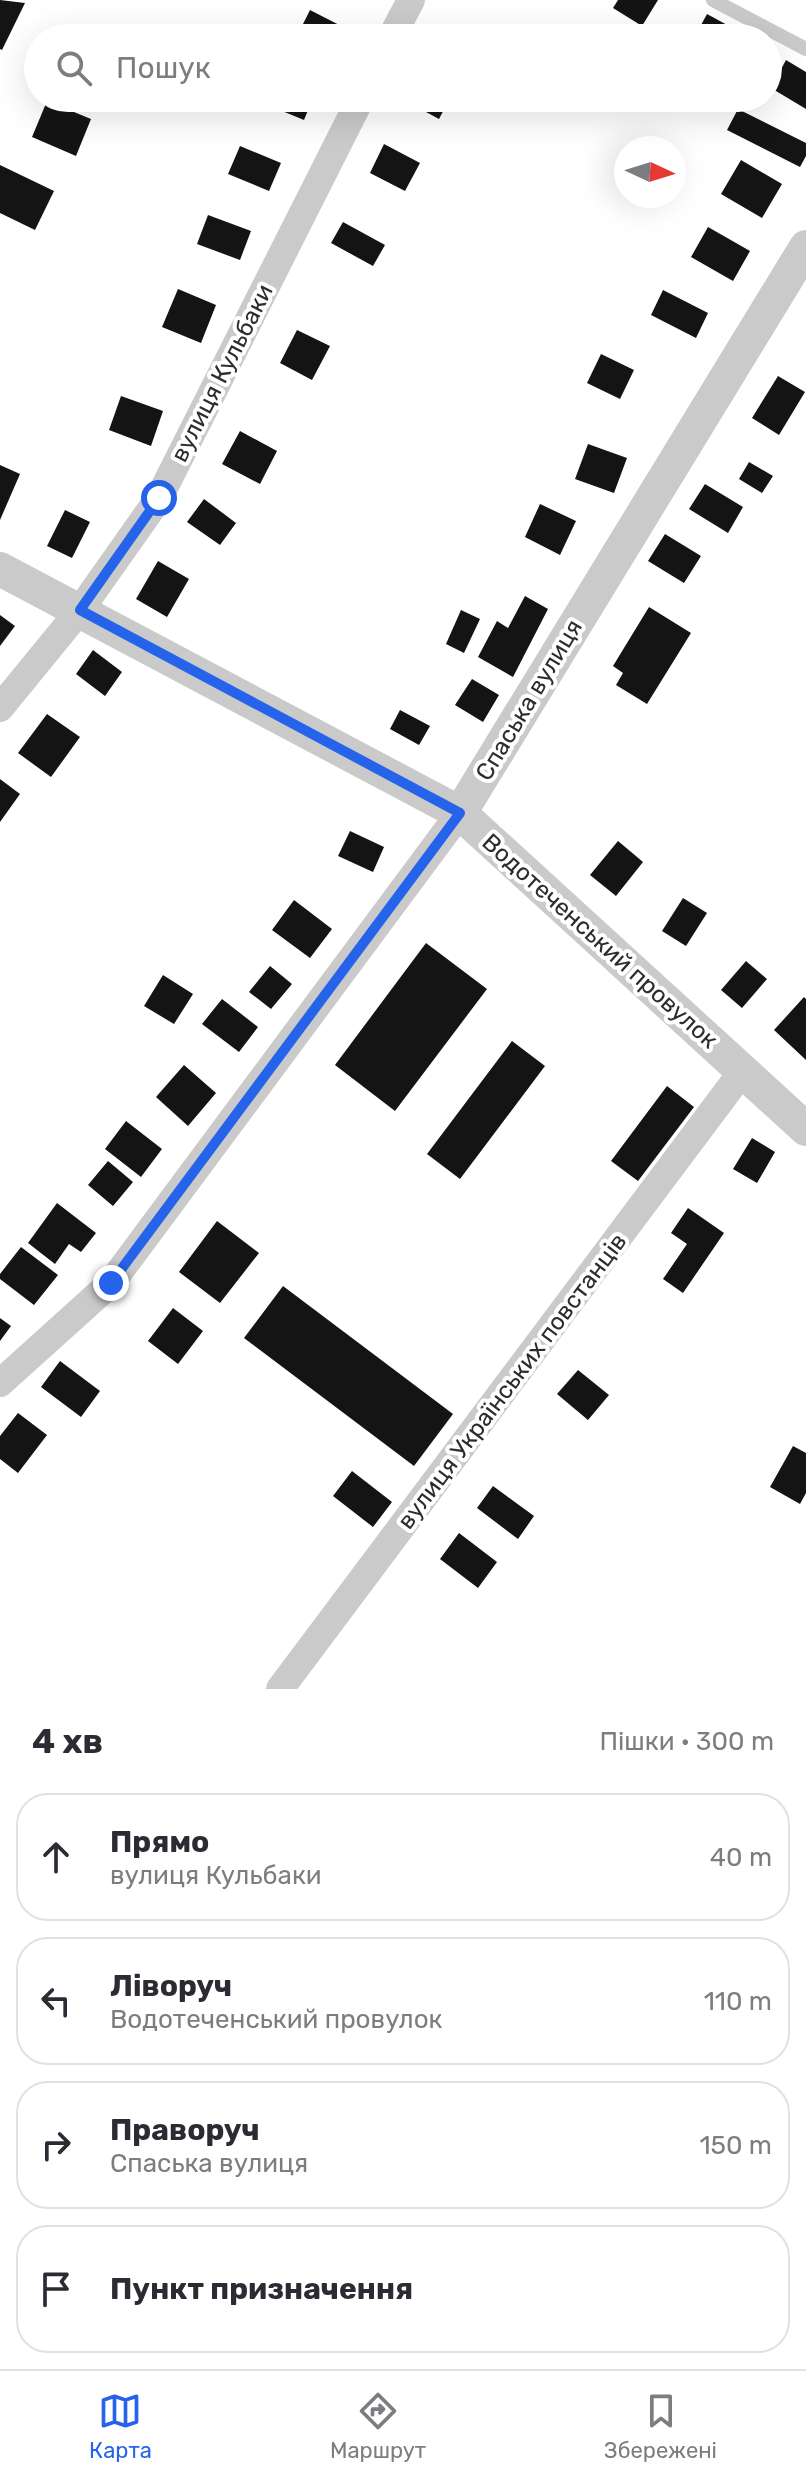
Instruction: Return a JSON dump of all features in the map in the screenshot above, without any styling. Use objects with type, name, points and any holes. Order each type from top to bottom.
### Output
[{"type":"street","points":[[398,24],[411,0]]},
{"type":"street","name":"вулиця Кульбаки","points":[[0,708],[80,610],[159,498],[354,112]]},
{"type":"street","name":"Спаська вулиця","points":[[0,1383],[111,1283],[460,813],[806,247]]},
{"type":"street","name":"Водотеченський провулок","points":[[0,569],[460,813],[806,1129]]},
{"type":"street","name":"вулиця Українських повстанців","points":[[280,1689],[742,1072]]},
{"type":"lane","points":[[713,0],[759,24]]},
{"type":"lane","points":[[782,36],[806,49]]},
{"type":"building","points":[[0,0],[25,3],[2,50],[0,49]]},
{"type":"building","points":[[618,0],[658,0],[643,24],[613,8]]},
{"type":"building","points":[[310,10],[337,24],[303,24]]},
{"type":"building","points":[[707,14],[725,24],[702,24]]},
{"type":"building","points":[[786,60],[806,72],[806,109],[782,95],[782,67]]},
{"type":"building","points":[[42,112],[74,112],[91,119],[76,156],[32,137]]},
{"type":"building","points":[[285,112],[307,112],[304,120]]},
{"type":"building","points":[[426,112],[443,112],[439,119]]},
{"type":"building","points":[[736,112],[744,112],[806,143],[806,156],[800,167],[727,130]]},
{"type":"building","points":[[384,144],[420,163],[405,191],[370,173]]},
{"type":"building","points":[[240,146],[281,163],[269,191],[228,174]]},
{"type":"building","points":[[741,160],[782,184],[762,218],[721,194]]},
{"type":"building","points":[[0,165],[54,191],[35,230],[0,213]]},
{"type":"building","points":[[208,215],[251,231],[240,260],[197,244]]},
{"type":"building","points":[[343,222],[385,245],[373,266],[331,243]]},
{"type":"building","points":[[708,227],[750,251],[733,281],[691,257]]},
{"type":"building","points":[[178,289],[216,305],[201,343],[162,327]]},
{"type":"building","points":[[663,290],[708,313],[696,338],[651,315]]},
{"type":"building","points":[[297,330],[330,346],[312,380],[280,363]]},
{"type":"building","points":[[601,354],[634,370],[620,399],[587,383]]},
{"type":"building","points":[[778,376],[805,392],[779,435],[752,418]]},
{"type":"building","points":[[121,396],[163,411],[151,446],[109,430]]},
{"type":"building","points":[[240,431],[277,451],[260,484],[222,464]]},
{"type":"building","points":[[588,444],[627,458],[614,493],[575,479]]},
{"type":"building","points":[[749,462],[773,476],[762,493],[739,479]]},
{"type":"building","points":[[0,465],[20,474],[0,520]]},
{"type":"building","points":[[705,484],[743,507],[728,533],[689,509]]},
{"type":"building","points":[[204,499],[236,523],[220,545],[187,522]]},
{"type":"building","points":[[540,504],[576,521],[560,555],[525,537]]},
{"type":"building","points":[[65,510],[90,522],[72,558],[47,546]]},
{"type":"building","points":[[665,534],[701,556],[684,583],[648,561]]},
{"type":"building","points":[[158,561],[189,579],[167,617],[136,599]]},
{"type":"building","points":[[525,596],[548,609],[513,677],[478,657],[497,621],[508,628]]},
{"type":"building","points":[[649,607],[691,633],[647,704],[616,685],[623,673],[613,666]]},
{"type":"building","points":[[461,610],[480,619],[464,653],[446,644]]},
{"type":"building","points":[[0,615],[15,626],[0,646]]},
{"type":"building","points":[[93,650],[122,672],[105,696],[76,674]]},
{"type":"building","points":[[472,679],[499,695],[483,722],[455,705]]},
{"type":"building","points":[[400,710],[430,726],[419,745],[390,729]]},
{"type":"building","points":[[47,714],[80,737],[51,777],[18,753]]},
{"type":"building","points":[[0,779],[20,794],[0,822]]},
{"type":"building","points":[[350,831],[384,847],[373,872],[338,856]]},
{"type":"building","points":[[618,841],[643,862],[616,896],[590,875]]},
{"type":"building","points":[[683,898],[707,913],[686,946],[662,931]]},
{"type":"building","points":[[294,900],[332,929],[310,958],[272,930]]},
{"type":"building","points":[[426,943],[487,989],[395,1111],[335,1065]]},
{"type":"building","points":[[746,961],[767,979],[742,1008],[721,990]]},
{"type":"building","points":[[270,966],[292,984],[271,1009],[249,992]]},
{"type":"building","points":[[163,975],[193,994],[174,1024],[144,1006]]},
{"type":"building","points":[[804,997],[806,999],[806,1060],[774,1030]]},
{"type":"building","points":[[222,999],[258,1027],[239,1052],[202,1024]]},
{"type":"building","points":[[512,1041],[545,1066],[460,1179],[427,1154]]},
{"type":"building","points":[[184,1065],[216,1093],[188,1126],[156,1097]]},
{"type":"building","points":[[667,1086],[694,1107],[638,1181],[611,1161]]},
{"type":"building","points":[[126,1121],[162,1149],[141,1177],[105,1149]]},
{"type":"building","points":[[752,1138],[775,1152],[757,1183],[733,1169]]},
{"type":"building","points":[[108,1161],[133,1182],[113,1206],[88,1185]]},
{"type":"building","points":[[57,1203],[96,1233],[81,1252],[69,1244],[55,1264],[28,1243]]},
{"type":"building","points":[[688,1208],[724,1233],[683,1293],[663,1279],[687,1244],[671,1233]]},
{"type":"building","points":[[217,1221],[259,1253],[220,1303],[179,1272]]},
{"type":"building","points":[[21,1247],[58,1275],[34,1305],[0,1279],[0,1274]]},
{"type":"building","points":[[283,1286],[453,1414],[414,1466],[244,1338]]},
{"type":"building","points":[[173,1308],[203,1331],[178,1364],[148,1341]]},
{"type":"building","points":[[0,1318],[11,1326],[0,1341]]},
{"type":"building","points":[[60,1361],[100,1391],[81,1417],[41,1387]]},
{"type":"building","points":[[578,1370],[609,1395],[588,1420],[557,1394]]},
{"type":"building","points":[[18,1413],[47,1435],[18,1473],[0,1459],[0,1436]]},
{"type":"building","points":[[793,1446],[806,1453],[806,1493],[800,1504],[770,1487]]},
{"type":"building","points":[[352,1471],[392,1502],[373,1527],[333,1496]]},
{"type":"building","points":[[493,1486],[534,1516],[518,1539],[477,1508]]},
{"type":"building","points":[[459,1533],[497,1562],[478,1588],[440,1559]]},
{"type":"route","points":[[111,1283],[173,1195],[276,1062],[460,813],[80,610],[159,498]]}]
